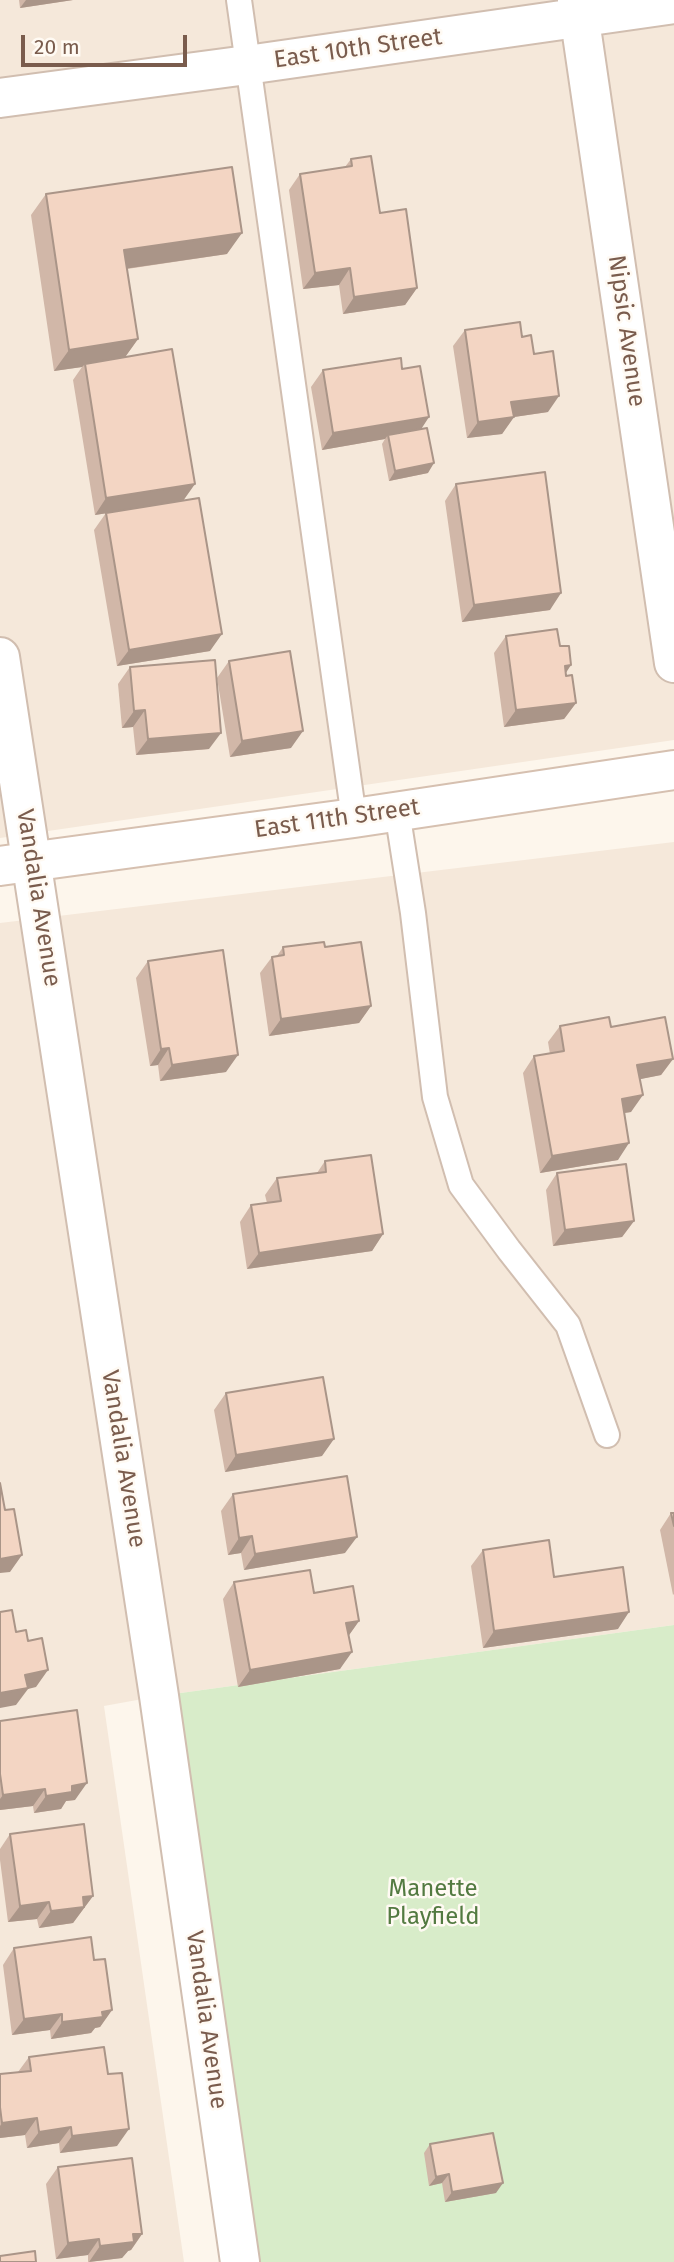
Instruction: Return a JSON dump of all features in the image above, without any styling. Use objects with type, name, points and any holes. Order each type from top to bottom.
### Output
[{"type":"street","name":"East 10th Street","points":[[0,98],[247,65],[578,8],[674,4]]},
{"type":"street","name":"Nipsic Avenue","points":[[578,8],[674,663]]},
{"type":"street","name":"Vandalia Avenue","points":[[0,657],[16,863],[161,1709],[240,2262]]},
{"type":"street","name":"East 11th Street","points":[[16,863],[354,818],[674,771]]},
{"type":"lane","points":[[239,0],[354,818]]},
{"type":"lane","points":[[397,811],[413,913],[435,1097],[461,1185],[568,1325],[607,1435]]},
{"type":"shaded area","points":[[0,0],[674,0],[674,740],[0,838]]},
{"type":"shaded area","points":[[674,842],[674,1625],[159,1696],[104,1706],[184,2262],[0,2262],[0,923]]},
{"type":"green space","name":"Manette Playfield","points":[[674,1625],[674,2262],[240,2262],[159,1696]]},
{"type":"building","points":[[371,156],[380,213],[406,209],[417,288],[354,297],[350,268],[315,273],[300,174],[352,166],[351,159]]},
{"type":"building","points":[[232,167],[242,233],[124,250],[138,339],[69,350],[46,194]]},
{"type":"building","points":[[520,322],[522,337],[531,335],[534,354],[553,351],[559,396],[511,402],[514,417],[478,422],[465,330]]},
{"type":"building","points":[[172,349],[195,484],[106,498],[85,364]]},
{"type":"building","points":[[401,358],[402,369],[420,366],[429,417],[333,433],[323,370]]},
{"type":"building","points":[[427,428],[434,463],[395,471],[388,435]]},
{"type":"building","points":[[545,472],[561,593],[474,605],[456,484]]},
{"type":"building","points":[[199,498],[222,634],[129,650],[106,513]]},
{"type":"building","points":[[557,629],[560,646],[569,646],[571,665],[565,666],[566,676],[572,675],[576,703],[516,710],[506,636]]},
{"type":"building","points":[[290,651],[303,731],[242,741],[229,661]]},
{"type":"building","points":[[215,660],[221,733],[148,739],[145,710],[134,711],[130,667]]},
{"type":"building","points":[[324,942],[325,947],[361,942],[371,1006],[281,1019],[272,957],[284,955],[283,947]]},
{"type":"building","points":[[223,950],[238,1055],[172,1065],[169,1048],[161,1049],[148,961]]},
{"type":"building","points":[[609,1017],[611,1027],[665,1017],[673,1059],[637,1065],[643,1095],[622,1099],[629,1143],[552,1156],[534,1056],[564,1051],[560,1026]]},
{"type":"building","points":[[371,1155],[383,1234],[259,1253],[251,1205],[281,1201],[277,1178],[326,1172],[325,1161]]},
{"type":"building","points":[[626,1164],[634,1221],[565,1230],[557,1173]]},
{"type":"building","points":[[323,1377],[334,1439],[236,1455],[226,1393]]},
{"type":"building","points":[[347,1476],[357,1537],[255,1554],[252,1536],[239,1538],[233,1494]]},
{"type":"building","points":[[0,1483],[5,1510],[14,1509],[22,1555],[0,1559]]},
{"type":"building","points":[[549,1540],[554,1577],[623,1567],[629,1612],[494,1631],[483,1550]]},
{"type":"building","points":[[310,1570],[314,1593],[353,1586],[359,1621],[346,1623],[352,1652],[250,1670],[234,1582]]},
{"type":"building","points":[[12,1610],[16,1632],[26,1630],[28,1641],[42,1638],[48,1670],[25,1675],[28,1688],[0,1693],[0,1612]]},
{"type":"building","points":[[77,1710],[87,1783],[72,1786],[72,1792],[46,1796],[45,1789],[3,1795],[0,1774],[0,1721]]},
{"type":"building","points":[[84,1824],[93,1896],[83,1897],[84,1907],[51,1911],[49,1902],[20,1906],[10,1834]]},
{"type":"building","points":[[91,1937],[94,1960],[105,1959],[112,2010],[102,2012],[103,2017],[62,2022],[62,2014],[24,2019],[14,1948]]},
{"type":"building","points":[[104,2047],[108,2074],[122,2073],[129,2129],[72,2136],[71,2127],[39,2132],[37,2118],[2,2123],[0,2074],[31,2071],[29,2057]]},
{"type":"building","points":[[493,2133],[503,2183],[452,2192],[449,2174],[436,2177],[430,2144]]},
{"type":"building","points":[[132,2158],[142,2234],[133,2234],[134,2242],[100,2246],[99,2239],[68,2243],[58,2167]]},
{"type":"building","points":[[35,2251],[36,2262],[0,2262],[0,2256]]}]
